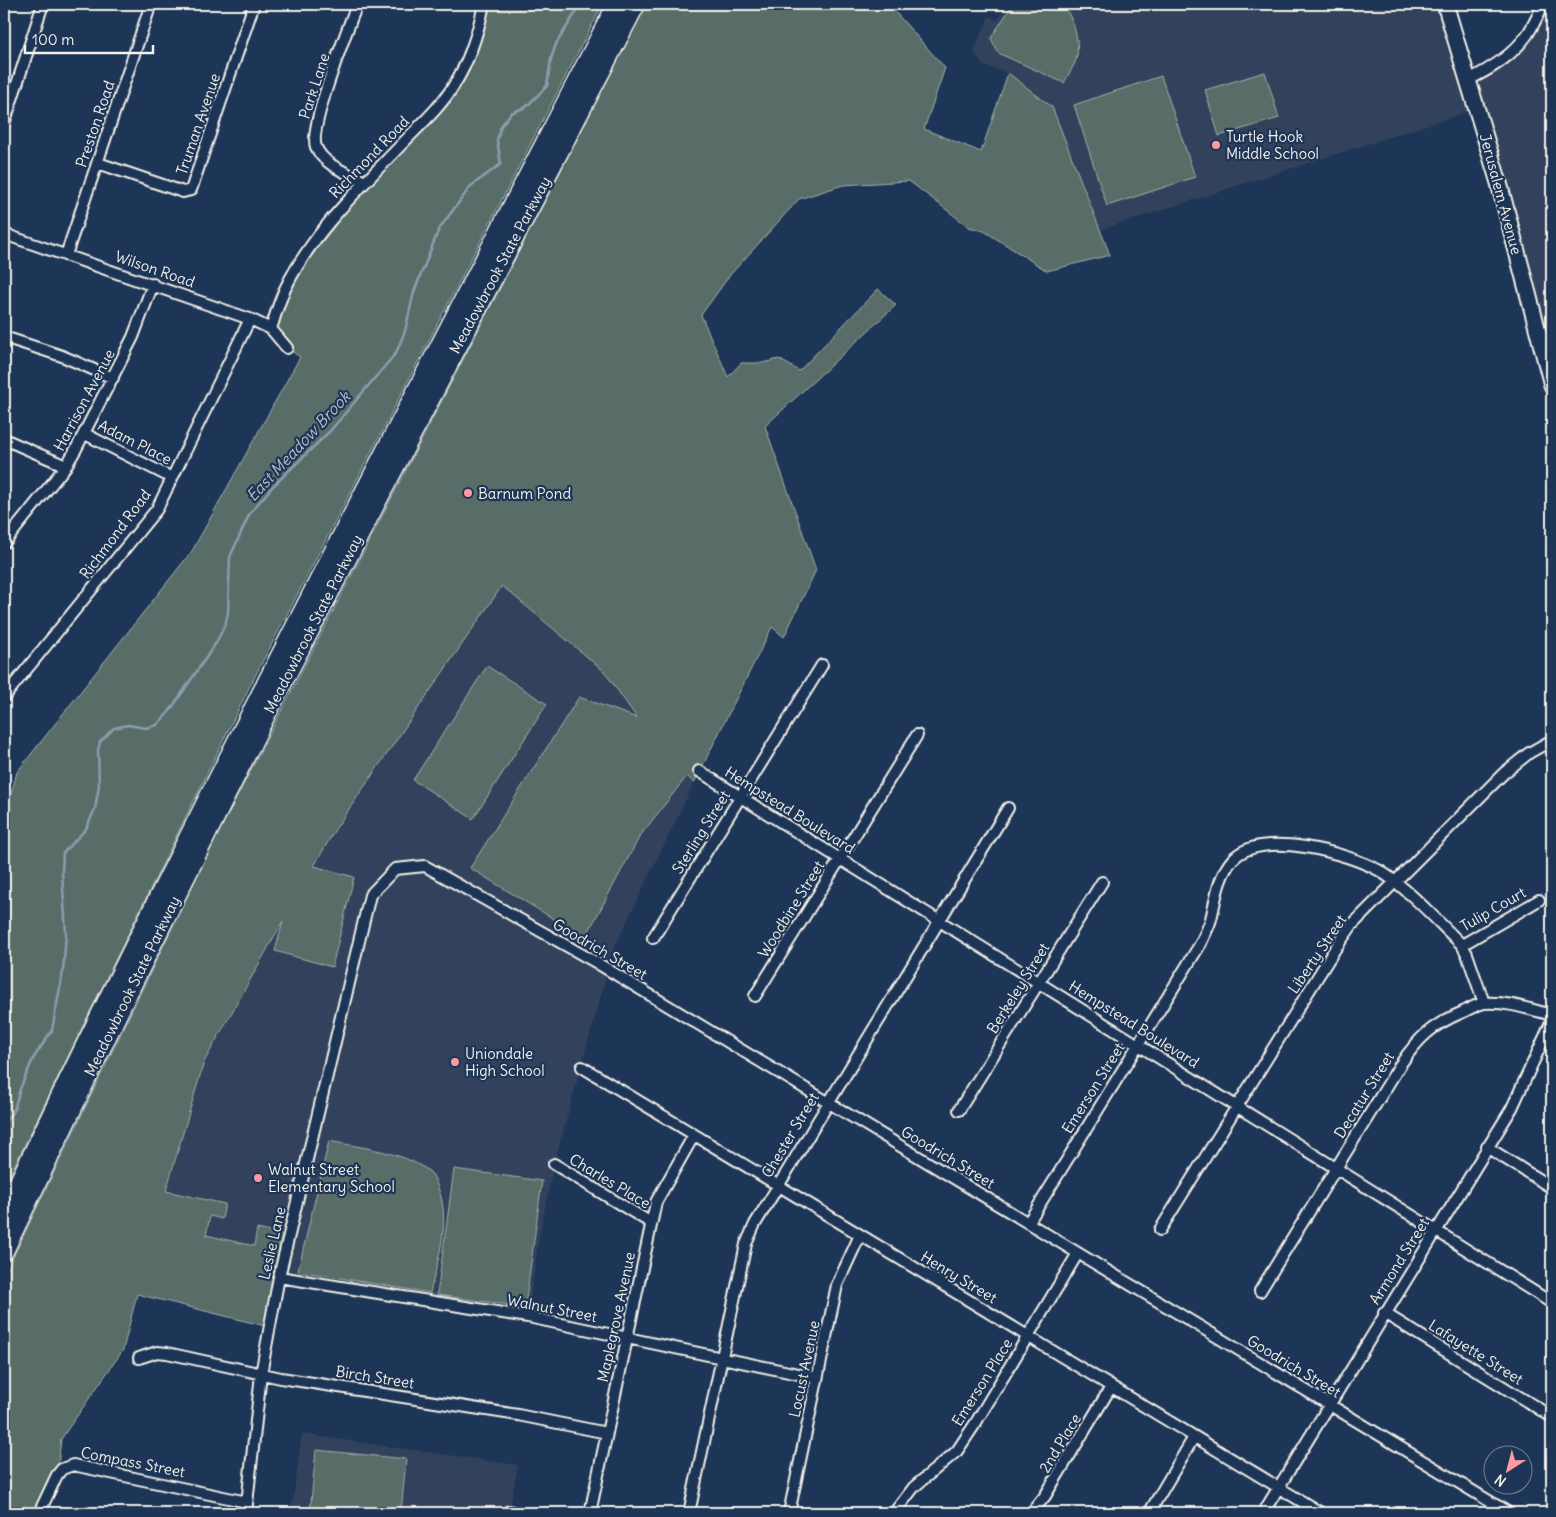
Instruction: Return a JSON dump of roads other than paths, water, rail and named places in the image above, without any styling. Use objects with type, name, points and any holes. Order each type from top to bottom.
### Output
[{"type":"highway","name":"Meadowbrook State Parkway","points":[[4,1213],[153,904],[249,712],[617,4]]},
{"type":"highway","name":"Meadowbrook State Parkway","points":[[4,1251],[125,999],[270,707],[636,4]]},
{"type":"main road","name":"Jerusalem Avenue","points":[[1445,4],[1499,184],[1550,366],[1552,385]]},
{"type":"street","points":[[4,124],[43,4]]},
{"type":"street","name":"Preston Road","points":[[66,255],[151,4]]},
{"type":"street","name":"Truman Avenue","points":[[98,163],[183,192],[191,190],[254,4]]},
{"type":"street","name":"Park Lane","points":[[357,4],[318,118],[314,140],[316,149],[324,160],[365,182]]},
{"type":"street","name":"Richmond Road","points":[[271,329],[285,289],[309,248],[334,216],[438,107],[453,87],[466,64],[478,33],[484,4]]},
{"type":"street","points":[[1468,80],[1502,61],[1514,50],[1528,34],[1544,4]]},
{"type":"street","name":"Wilson Road","points":[[4,234],[250,319],[271,329],[287,348]]},
{"type":"street","name":"Harrison Avenue","points":[[4,543],[66,466],[85,434],[133,337],[153,284]]},
{"type":"street","name":"Richmond Road","points":[[4,698],[147,521],[172,478],[250,319]]},
{"type":"street","points":[[4,337],[62,356],[113,378]]},
{"type":"street","name":"Adam Place","points":[[85,434],[172,478]]},
{"type":"street","points":[[4,439],[66,466]]},
{"type":"street","name":"Sterling Street","points":[[653,938],[822,665]]},
{"type":"street","name":"Woodbine Street","points":[[755,996],[917,735]]},
{"type":"street","name":"Liberty Street","points":[[1160,1230],[1335,949],[1352,925],[1504,773],[1530,753],[1552,740]]},
{"type":"street","name":"Hempstead Boulevard","points":[[699,771],[1552,1303]]},
{"type":"street","name":"Chester Street","points":[[689,1513],[746,1244],[755,1224],[1008,808]]},
{"type":"street","name":"Emerson Street","points":[[1028,1223],[1201,943],[1210,921],[1223,872],[1242,851],[1252,846],[1271,843],[1317,850],[1355,860],[1379,871],[1394,882],[1462,944],[1484,1003]]},
{"type":"street","name":"Goodrich Street","points":[[370,895],[395,869],[426,866],[597,963],[1509,1513]]},
{"type":"street","name":"Berkeley Street","points":[[959,1110],[1102,882]]},
{"type":"street","name":"Leslie Lane","points":[[246,1513],[261,1374],[279,1277],[370,895]]},
{"type":"street","name":"Tulip Court","points":[[1462,944],[1539,900]]},
{"type":"street","points":[[1484,1003],[1528,1009],[1552,1016]]},
{"type":"street","name":"Decatur Street","points":[[1260,1291],[1400,1065],[1419,1039],[1440,1021],[1484,1003]]},
{"type":"street","name":"Armond Street","points":[[1263,1513],[1328,1404],[1512,1108],[1552,1021]]},
{"type":"street","name":"Henry Street","points":[[582,1067],[1321,1513]]},
{"type":"street","name":"Maplegrove Avenue","points":[[590,1513],[651,1223],[661,1190],[694,1135]]},
{"type":"street","points":[[1487,1147],[1552,1188]]},
{"type":"street","name":"Charles Place","points":[[554,1164],[651,1223]]},
{"type":"street","name":"Locust Avenue","points":[[789,1513],[837,1285],[860,1235]]},
{"type":"street","name":"Emerson Place","points":[[894,1513],[914,1487],[957,1451],[976,1424],[1078,1253]]},
{"type":"street","name":"Walnut Street","points":[[279,1277],[528,1317],[818,1378]]},
{"type":"street","name":"Lafayette Street","points":[[1384,1313],[1552,1417]]},
{"type":"street","name":"Birch Street","points":[[139,1358],[157,1352],[167,1353],[261,1374],[518,1415],[607,1433]]},
{"type":"street","name":"2nd Place","points":[[1032,1513],[1045,1496],[1111,1387]]},
{"type":"street","points":[[1149,1513],[1194,1437]]},
{"type":"street","name":"Compass Street","points":[[39,1513],[57,1474],[62,1469],[74,1465],[247,1502]]},
{"type":"waterway","name":"East Meadow Brook","points":[[4,1123],[14,1110],[20,1089],[33,1059],[52,1030],[63,972],[66,934],[62,872],[63,853],[86,829],[95,809],[99,785],[98,750],[100,742],[114,728],[128,725],[146,728],[157,725],[169,712],[216,643],[225,625],[228,613],[230,557],[250,513],[273,486],[330,431],[396,353],[405,331],[414,292],[439,229],[471,186],[501,164],[497,140],[501,126],[511,113],[526,107],[547,86],[551,59],[556,44],[581,4]]},
{"type":"place","name":"Turtle Hook Middle School","points":[[1216,145]]},
{"type":"place","name":"Barnum Pond","points":[[468,493]]},
{"type":"place","name":"Uniondale High School","points":[[455,1062]]},
{"type":"place","name":"Walnut Street Elementary School","points":[[258,1178]]}]
